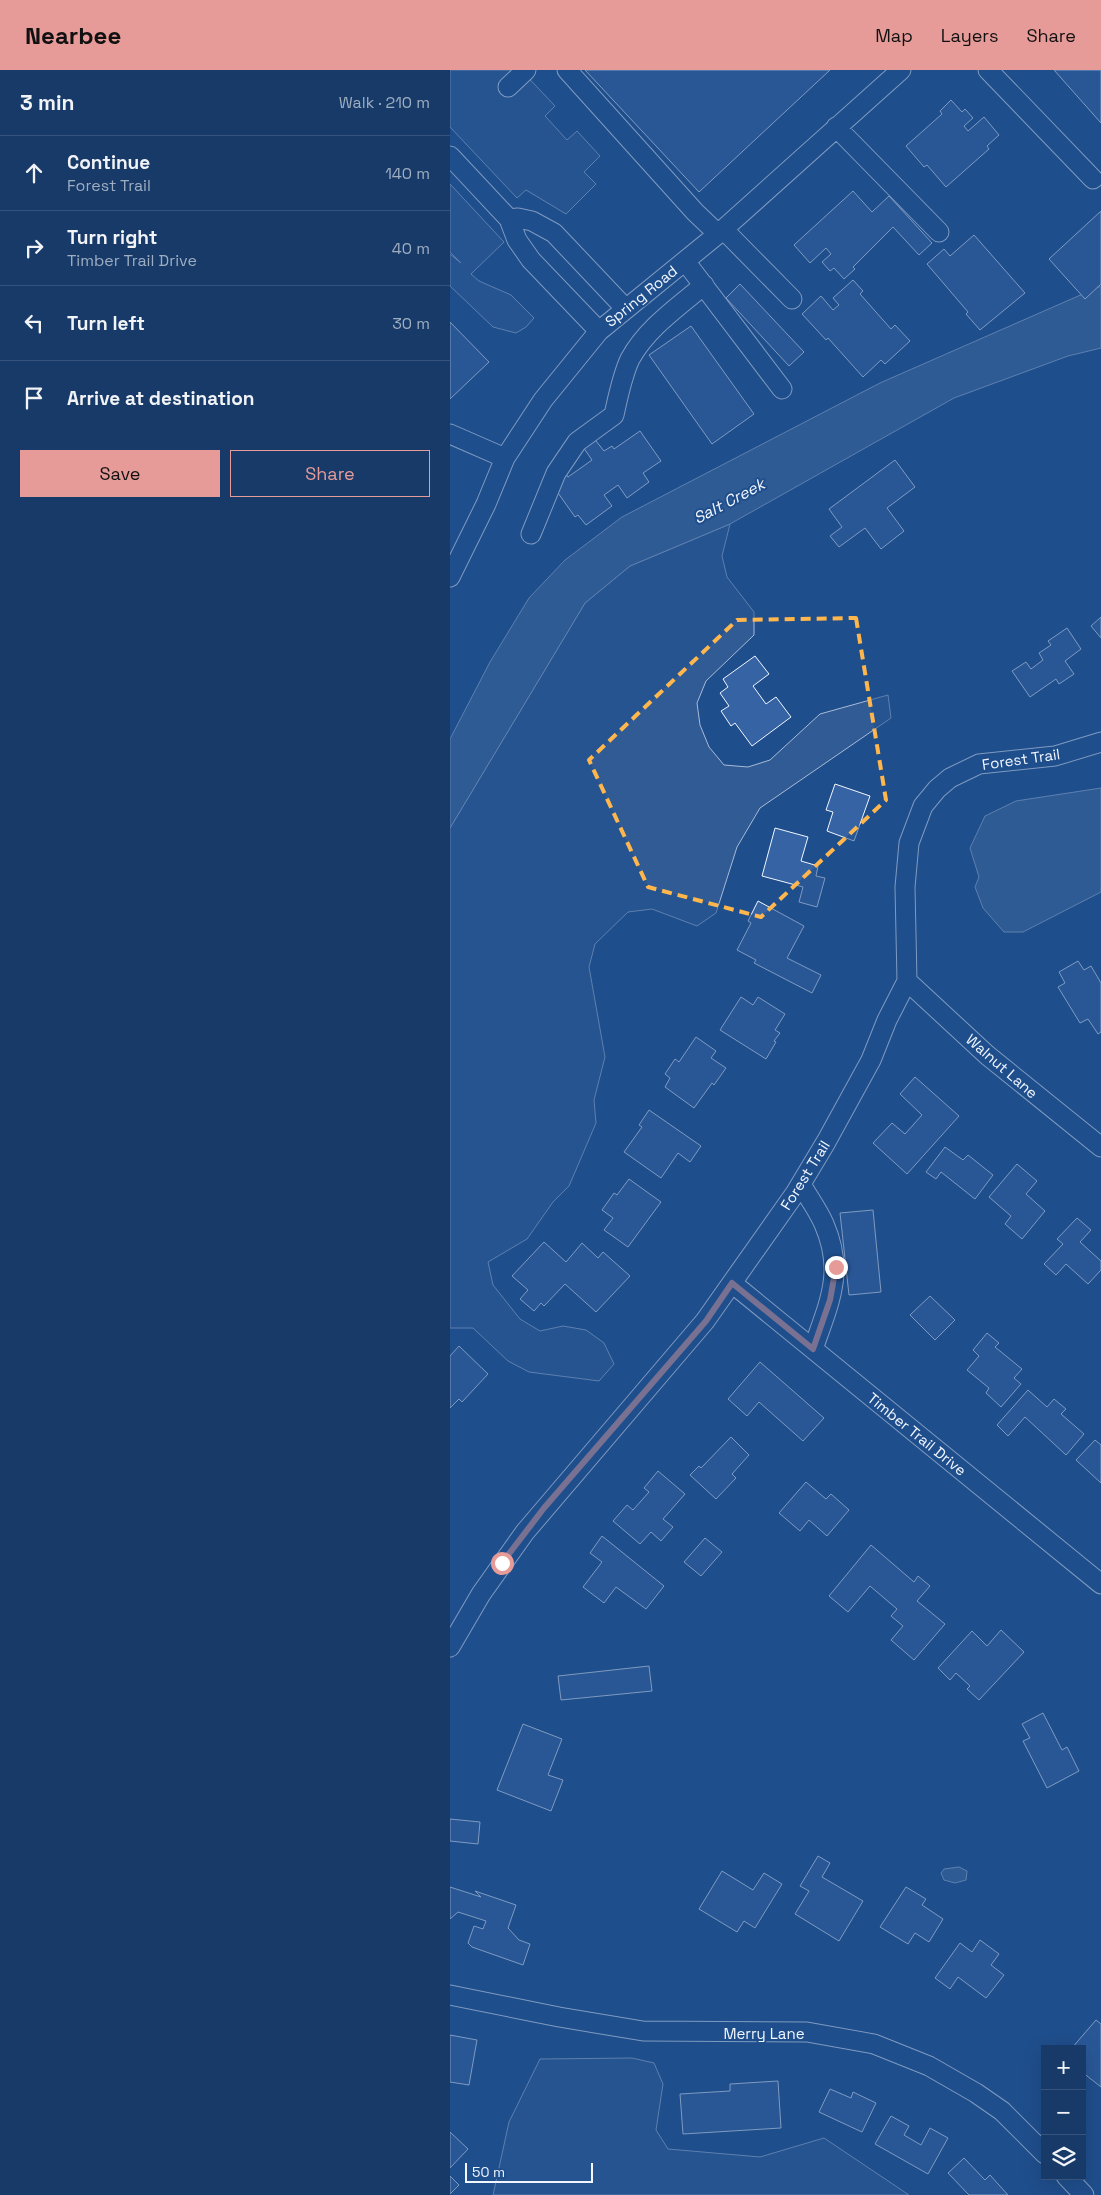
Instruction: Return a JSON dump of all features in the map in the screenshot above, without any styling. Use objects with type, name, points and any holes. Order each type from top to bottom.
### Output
[{"type":"street","points":[[508,87],[526,70]]},
{"type":"street","points":[[567,70],[694,212],[721,231],[792,299]]},
{"type":"street","name":"Spring Road","points":[[450,577],[486,504],[505,458],[543,400],[599,331],[721,231],[901,70]]},
{"type":"street","points":[[988,70],[1093,179]]},
{"type":"street","points":[[836,127],[939,232]]},
{"type":"street","points":[[450,156],[509,219],[517,240],[531,260],[599,331]]},
{"type":"street","points":[[509,219],[518,218],[532,221],[554,233],[625,308]]},
{"type":"street","points":[[685,261],[782,389]]},
{"type":"street","points":[[531,534],[556,473],[578,442],[614,415],[618,394],[630,360],[647,336],[668,315],[704,285]]},
{"type":"street","points":[[450,434],[505,458]]},
{"type":"street","name":"Forest Trail","points":[[450,1647],[480,1594],[525,1532],[706,1321],[801,1184],[826,1142],[871,1060],[887,1020],[908,980],[905,887],[909,843],[924,806],[936,789],[950,778],[979,764],[1055,756],[1101,742]]},
{"type":"street","name":"Walnut Lane","points":[[908,980],[987,1055],[1101,1146]]},
{"type":"street","points":[[801,1184],[824,1223],[833,1248],[836,1267],[830,1300],[813,1349]]},
{"type":"street","name":"Timber Trail Drive","points":[[732,1283],[1101,1584]]},
{"type":"street","name":"Merry Lane","points":[[450,1995],[559,2018],[643,2031],[807,2032],[874,2044],[929,2066],[976,2093],[1002,2111],[1041,2150]]},
{"type":"street","points":[[1070,2180],[1084,2195]]},
{"type":"highlighted area","points":[[856,618],[886,800],[761,917],[648,887],[589,760],[737,620]]},
{"type":"shaded area","points":[[450,70],[521,70],[555,106],[545,116],[567,140],[577,131],[600,156],[584,172],[596,184],[566,214],[526,190],[517,198],[450,127]]},
{"type":"shaded area","points":[[450,184],[504,242],[471,274],[479,281],[511,295],[534,318],[526,327],[516,333],[493,327],[450,286],[450,254],[461,263],[450,252]]},
{"type":"shaded area","points":[[730,524],[722,556],[727,577],[754,612],[754,635],[706,681],[697,703],[700,725],[709,747],[724,765],[748,767],[770,760],[820,714],[888,695],[891,718],[760,808],[737,847],[716,913],[697,926],[652,909],[628,912],[595,944],[589,967],[605,1057],[594,1100],[596,1123],[569,1186],[553,1202],[527,1239],[488,1262],[493,1285],[520,1319],[540,1331],[563,1326],[586,1330],[604,1343],[614,1364],[599,1381],[529,1372],[508,1361],[473,1328],[450,1328],[450,828],[585,603],[630,566]]},
{"type":"shaded area","points":[[632,2058],[654,2063],[663,2084],[656,2130],[668,2149],[760,2157],[824,2138],[909,2195],[493,2195],[509,2122],[540,2059]]},
{"type":"water","name":"Salt Creek","points":[[1101,286],[1101,348],[1068,356],[954,398],[730,524],[630,566],[585,603],[450,828],[450,739],[490,662],[529,598],[565,560],[622,517],[880,383]]},
{"type":"water","points":[[1101,788],[1101,892],[1023,932],[1004,932],[983,908],[975,887],[979,877],[970,848],[985,816],[1016,801]]},
{"type":"water","points":[[959,1867],[967,1871],[966,1880],[955,1883],[944,1880],[941,1873],[944,1869]]},
{"type":"building","points":[[585,70],[830,70],[699,192]]},
{"type":"building","points":[[1054,70],[1101,70],[1101,123]]},
{"type":"building","points":[[951,100],[962,112],[965,109],[973,118],[964,126],[968,131],[984,117],[999,135],[987,146],[989,149],[946,187],[927,165],[924,167],[906,146],[942,114],[940,111]]},
{"type":"building","points":[[853,191],[872,212],[889,196],[932,243],[919,255],[893,227],[853,267],[855,269],[844,279],[834,268],[830,271],[822,262],[831,254],[826,248],[810,263],[794,245]]},
{"type":"building","points":[[1101,211],[1101,284],[1085,299],[1049,259]]},
{"type":"building","points":[[974,235],[1025,293],[980,330],[966,314],[968,312],[927,264],[944,249],[950,256]]},
{"type":"building","points":[[853,280],[863,291],[860,294],[891,329],[895,325],[910,341],[885,364],[881,360],[863,377],[828,338],[826,340],[802,314],[821,296],[833,310],[839,305],[833,298]]},
{"type":"building","points":[[740,284],[804,352],[789,366],[726,298]]},
{"type":"building","points":[[450,322],[489,362],[450,399]]},
{"type":"building","points":[[691,326],[754,414],[712,444],[649,355]]},
{"type":"building","points":[[640,431],[661,461],[643,473],[649,482],[627,498],[618,485],[604,495],[612,506],[586,525],[578,515],[575,517],[551,483],[565,473],[568,477],[592,460],[581,444],[592,436],[604,451],[612,446],[614,449]]},
{"type":"building","points":[[895,460],[915,487],[887,508],[904,531],[881,549],[865,528],[839,547],[830,536],[842,527],[829,509]]},
{"type":"building","points":[[1101,617],[1101,638],[1091,626]]},
{"type":"building","points":[[1067,628],[1081,649],[1065,661],[1074,674],[1059,684],[1056,679],[1030,697],[1012,671],[1026,662],[1031,669],[1043,660],[1039,653],[1051,645],[1048,641]]},
{"type":"building","points":[[755,656],[769,674],[753,686],[766,704],[776,697],[791,717],[752,746],[735,723],[731,726],[721,711],[729,706],[720,693],[728,687],[723,679]]},
{"type":"building","points":[[835,784],[870,796],[854,841],[827,831],[833,812],[826,810]]},
{"type":"building","points":[[775,828],[808,837],[801,861],[818,866],[816,876],[825,878],[817,907],[799,902],[803,887],[762,876]]},
{"type":"building","points":[[758,901],[804,926],[787,958],[821,975],[812,993],[754,963],[756,960],[737,950],[751,923],[748,921]]},
{"type":"building","points":[[1078,961],[1084,970],[1091,966],[1101,983],[1101,1032],[1098,1034],[1088,1019],[1080,1023],[1058,987],[1065,983],[1059,972]]},
{"type":"building","points":[[741,997],[753,1005],[758,997],[785,1014],[775,1030],[780,1033],[766,1059],[720,1030]]},
{"type":"building","points":[[696,1037],[716,1051],[711,1058],[726,1068],[714,1085],[712,1083],[694,1108],[665,1087],[670,1078],[665,1074],[675,1059],[679,1062]]},
{"type":"building","points":[[915,1077],[959,1116],[907,1174],[873,1143],[892,1123],[905,1134],[922,1115],[900,1094]]},
{"type":"building","points":[[649,1110],[701,1146],[690,1162],[678,1153],[661,1178],[624,1152],[642,1127],[639,1125]]},
{"type":"building","points":[[945,1147],[963,1160],[968,1155],[993,1175],[975,1199],[941,1172],[936,1179],[926,1172]]},
{"type":"building","points":[[1017,1164],[1037,1181],[1026,1194],[1045,1211],[1022,1239],[1005,1224],[1011,1216],[989,1197]]},
{"type":"building","points":[[629,1179],[661,1202],[628,1247],[604,1230],[613,1218],[602,1210],[614,1193],[617,1195]]},
{"type":"building","points":[[873,1210],[881,1292],[849,1295],[840,1213]]},
{"type":"building","points":[[1077,1218],[1091,1230],[1080,1242],[1101,1261],[1101,1270],[1088,1284],[1066,1264],[1056,1275],[1044,1264],[1063,1244],[1057,1239]]},
{"type":"building","points":[[544,1242],[566,1262],[582,1243],[598,1258],[603,1252],[630,1276],[596,1312],[565,1284],[544,1306],[541,1303],[534,1311],[520,1299],[528,1290],[512,1276]]},
{"type":"building","points":[[930,1296],[955,1320],[935,1340],[910,1315]]},
{"type":"building","points":[[987,1333],[999,1343],[995,1347],[1022,1369],[1014,1378],[1021,1384],[1001,1407],[986,1393],[989,1388],[967,1370],[979,1356],[973,1350]]},
{"type":"building","points":[[459,1346],[488,1374],[462,1402],[459,1399],[450,1408],[450,1356]]},
{"type":"building","points":[[760,1362],[824,1418],[803,1441],[759,1402],[747,1416],[728,1399]]},
{"type":"building","points":[[1028,1390],[1047,1407],[1054,1399],[1066,1409],[1061,1414],[1084,1434],[1066,1455],[1025,1417],[1008,1436],[997,1425]]},
{"type":"building","points":[[731,1437],[749,1455],[732,1474],[736,1478],[716,1499],[690,1475],[699,1466],[701,1468]]},
{"type":"building","points":[[1095,1440],[1101,1445],[1101,1483],[1076,1460]]},
{"type":"building","points":[[658,1471],[685,1494],[663,1519],[673,1527],[661,1541],[651,1532],[640,1544],[613,1521],[627,1505],[633,1510],[649,1492],[644,1488]]},
{"type":"building","points":[[806,1482],[826,1499],[831,1494],[849,1510],[827,1536],[809,1520],[800,1531],[779,1513]]},
{"type":"building","points":[[602,1536],[664,1586],[646,1609],[616,1587],[604,1603],[583,1587],[602,1562],[590,1553]]},
{"type":"building","points":[[705,1538],[722,1552],[701,1576],[684,1562]]},
{"type":"building","points":[[871,1545],[914,1582],[918,1576],[930,1586],[917,1601],[945,1624],[914,1660],[891,1640],[903,1626],[891,1616],[897,1609],[870,1586],[848,1612],[829,1596]]},
{"type":"building","points":[[1001,1630],[1024,1652],[979,1700],[967,1689],[970,1686],[956,1673],[950,1680],[938,1668],[972,1631],[987,1646]]},
{"type":"building","points":[[649,1666],[652,1691],[561,1700],[558,1676]]},
{"type":"building","points":[[1043,1713],[1062,1750],[1067,1747],[1079,1771],[1047,1788],[1023,1741],[1030,1738],[1022,1724]]},
{"type":"building","points":[[523,1724],[562,1739],[548,1775],[563,1780],[551,1811],[497,1790]]},
{"type":"building","points":[[450,1819],[480,1822],[478,1844],[450,1841]]},
{"type":"building","points":[[818,1856],[830,1863],[822,1877],[863,1901],[839,1941],[795,1914],[809,1891],[800,1886]]},
{"type":"building","points":[[722,1871],[753,1890],[764,1873],[782,1884],[755,1928],[744,1921],[737,1932],[699,1909]]},
{"type":"building","points":[[450,1887],[481,1897],[475,1891],[516,1905],[508,1928],[519,1940],[530,1944],[523,1965],[472,1947],[468,1943],[474,1926],[483,1929],[486,1921],[458,1912],[450,1919]]},
{"type":"building","points":[[906,1887],[926,1899],[922,1905],[943,1919],[929,1942],[915,1933],[908,1944],[880,1927]]},
{"type":"building","points":[[980,1940],[999,1954],[991,1965],[1004,1975],[986,1998],[958,1977],[950,1989],[935,1978],[960,1943],[972,1952]]},
{"type":"building","points":[[1096,2020],[1101,2024],[1101,2087],[1086,2075],[1086,2045],[1074,2045]]},
{"type":"building","points":[[450,2035],[477,2040],[469,2085],[450,2082]]},
{"type":"building","points":[[778,2081],[781,2128],[683,2134],[680,2094],[730,2091],[730,2084]]},
{"type":"building","points":[[830,2089],[851,2098],[853,2092],[876,2103],[862,2132],[819,2112]]},
{"type":"building","points":[[891,2116],[909,2126],[904,2135],[921,2145],[930,2128],[948,2138],[928,2174],[875,2144]]},
{"type":"building","points":[[450,2132],[468,2149],[450,2168]]},
{"type":"building","points":[[964,2158],[985,2180],[990,2175],[1008,2195],[969,2195],[948,2173]]},
{"type":"building","points":[[450,2176],[459,2185],[450,2194]]},
{"type":"route","points":[[502,1563],[544,1508],[706,1321],[732,1283],[813,1349],[830,1300],[836,1267]]}]
